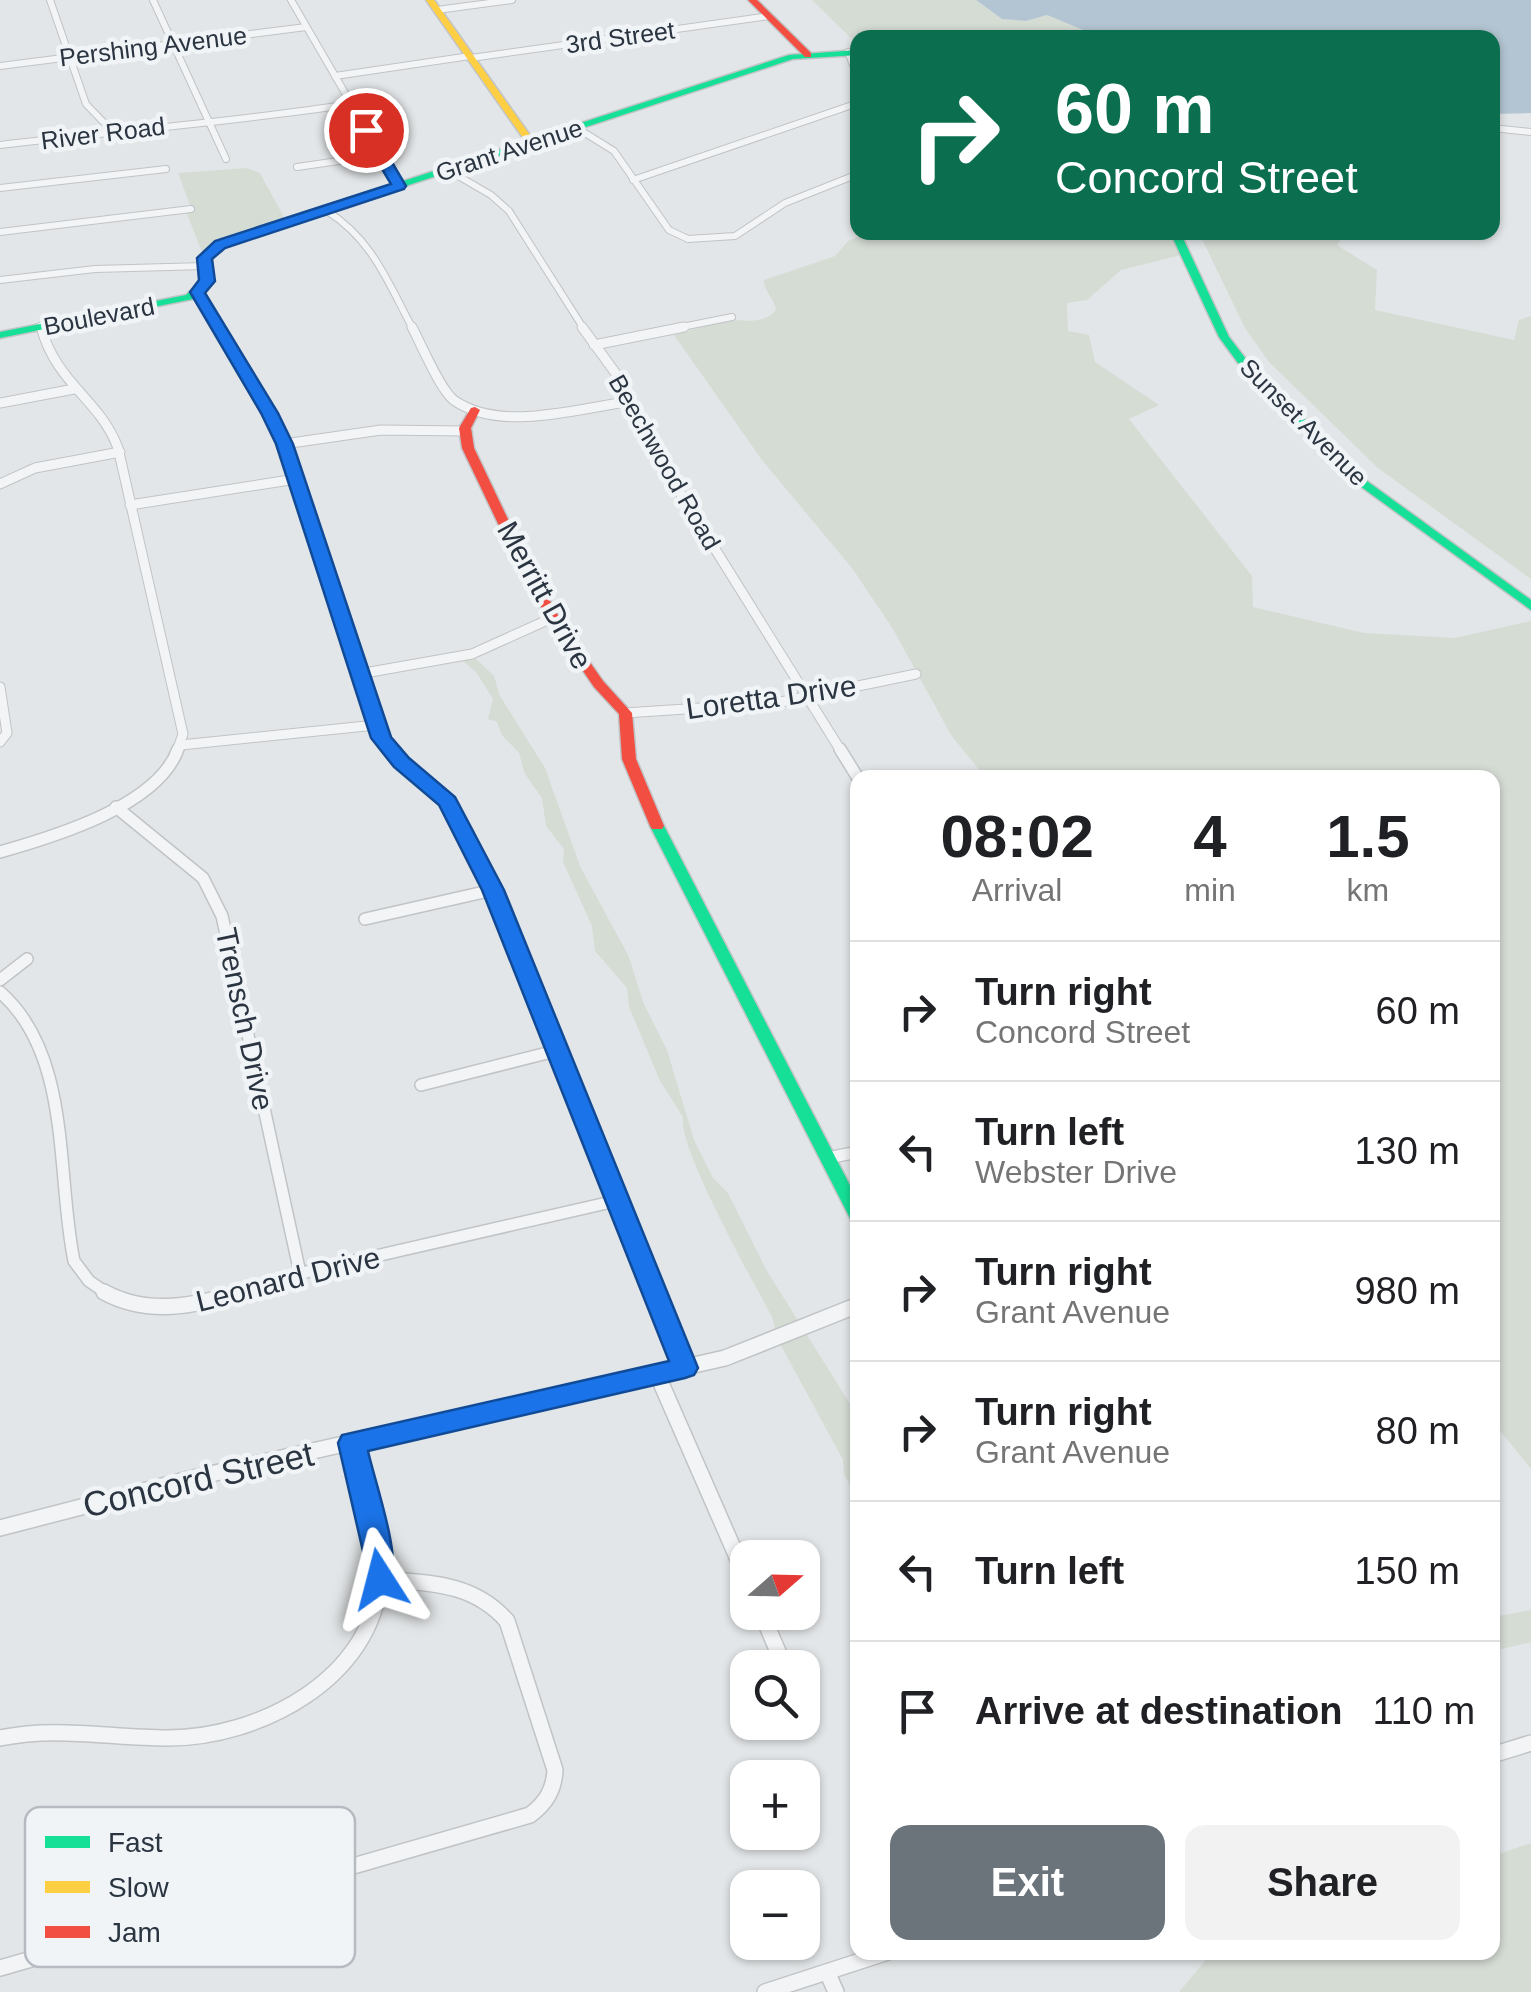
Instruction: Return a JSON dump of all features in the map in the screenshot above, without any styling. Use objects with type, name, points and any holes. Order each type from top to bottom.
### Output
[{"type":"street","points":[[50,0],[90,112],[112,132]]},
{"type":"street","points":[[153,0],[226,159]]},
{"type":"street","points":[[291,0],[399,186]]},
{"type":"street","points":[[434,5],[512,0]]},
{"type":"street","points":[[752,0],[808,55]]},
{"type":"street","points":[[434,5],[531,143]]},
{"type":"street","name":"3rd Street","points":[[335,76],[769,16]]},
{"type":"street","name":"Pershing Avenue","points":[[0,66],[306,26]]},
{"type":"street","name":"Grant Avenue","points":[[205,266],[207,254],[220,244],[808,55],[850,52]]},
{"type":"street","name":"River Road","points":[[0,145],[206,120],[243,121],[352,104]]},
{"type":"street","points":[[633,180],[850,106]]},
{"type":"street","points":[[577,128],[607,144],[669,230],[680,236],[708,241],[742,234],[785,203],[850,177]]},
{"type":"street","points":[[1500,129],[1531,132]]},
{"type":"street","points":[[297,167],[380,155]]},
{"type":"street","points":[[0,188],[166,168]]},
{"type":"street","name":"Beechwood Road","points":[[448,170],[510,211],[594,345],[622,382],[626,402],[853,770]]},
{"type":"street","points":[[0,232],[191,209]]},
{"type":"street","points":[[327,210],[366,242],[446,394],[475,410],[520,416],[626,402]]},
{"type":"street","name":"Sunset Avenue","points":[[1178,240],[1224,336],[1248,369],[1360,481],[1531,606]]},
{"type":"street","points":[[0,280],[95,269],[205,266],[207,281],[197,292],[270,413],[284,444],[376,726],[390,751],[434,787],[459,817],[559,1050],[685,1368]]},
{"type":"street","name":"Boulevard","points":[[0,336],[178,300],[197,292]]},
{"type":"street","points":[[594,345],[732,317]]},
{"type":"street","points":[[0,852],[47,838],[116,807],[158,778],[170,766],[181,744],[182,729],[120,452],[108,420],[74,389],[50,357],[41,328]]},
{"type":"street","points":[[0,403],[74,389]]},
{"type":"street","points":[[284,444],[381,430],[465,430],[475,410]]},
{"type":"street","name":"Merritt Drive","points":[[465,430],[468,448],[552,618],[578,662],[625,713]]},
{"type":"street","points":[[0,484],[36,468],[120,452]]},
{"type":"street","points":[[130,505],[296,479]]},
{"type":"street","points":[[359,674],[472,654],[552,618]]},
{"type":"street","name":"Loretta Drive","points":[[625,713],[746,706],[916,674]]},
{"type":"street","points":[[0,688],[6,734],[0,742]]},
{"type":"street","points":[[625,713],[630,759],[646,806],[850,1203]]},
{"type":"street","points":[[181,744],[376,726]]},
{"type":"street","name":"Trensch Drive","points":[[116,807],[202,878],[216,899],[300,1273]]},
{"type":"street","points":[[365,920],[493,890]]},
{"type":"street","points":[[0,980],[27,959]]},
{"type":"street","name":"Leonard Drive","points":[[0,992],[14,1002],[39,1038],[45,1056],[70,1247],[82,1274],[95,1287],[128,1303],[174,1307],[199,1304],[300,1273],[620,1200]]},
{"type":"street","points":[[421,1085],[559,1050]]},
{"type":"street","points":[[827,1158],[850,1154]]},
{"type":"street","name":"Concord Street","points":[[0,1528],[193,1478],[685,1368],[767,1344],[850,1308]]},
{"type":"street","points":[[657,1374],[730,1541]]},
{"type":"street","points":[[0,1738],[46,1729],[78,1728],[169,1738],[205,1736],[267,1716],[296,1701],[341,1664],[368,1624],[380,1579],[352,1443]]},
{"type":"street","points":[[355,1866],[530,1815],[551,1795],[555,1770],[507,1621],[498,1607],[470,1589],[380,1579]]},
{"type":"street","points":[[1500,1753],[1531,1743]]},
{"type":"street","points":[[764,1992],[866,1960]]},
{"type":"street","points":[[0,1968],[25,1961]]},
{"type":"street","points":[[828,1974],[836,1992]]},
{"type":"shaded area","points":[[812,0],[976,0],[1002,19],[1026,21],[1047,15],[1083,30],[850,30],[850,37]]},
{"type":"shaded area","points":[[247,168],[260,173],[287,223],[220,245],[204,257],[185,209],[191,208],[178,173]]},
{"type":"shaded area","points":[[1178,240],[1185,254],[1121,270],[1087,300],[1067,303],[1068,331],[1089,335],[1095,362],[1159,405],[1129,419],[1252,576],[1253,607],[1364,633],[1455,638],[1531,621],[1531,1469],[1500,1431],[1500,770],[979,770],[951,735],[893,629],[852,568],[762,460],[674,335],[715,321],[757,320],[770,315],[776,310],[764,280],[835,256],[848,241]]},
{"type":"shaded area","points":[[1202,240],[1340,240],[1337,245],[1377,270],[1375,310],[1514,340],[1519,320],[1531,316],[1531,579],[1378,468],[1269,362],[1245,328]]},
{"type":"shaded area","points":[[477,653],[475,658],[494,676],[500,696],[545,768],[580,866],[629,957],[643,1002],[667,1050],[694,1140],[713,1178],[728,1193],[767,1271],[850,1404],[850,1485],[843,1460],[778,1340],[772,1317],[704,1184],[684,1133],[683,1117],[660,1081],[629,1007],[627,988],[595,951],[592,926],[563,862],[564,849],[546,826],[542,798],[525,774],[519,753],[502,735],[497,722],[488,719],[493,699],[476,672],[458,657]]},
{"type":"shaded area","points":[[1531,1610],[1531,1642],[1500,1649],[1500,1616]]},
{"type":"shaded area","points":[[1531,1843],[1531,1992],[1179,1992],[1206,1960],[1500,1960],[1500,1854]]},
{"type":"water","points":[[976,0],[1531,0],[1531,113],[1500,114],[1500,30],[1083,30],[1047,15],[1026,21],[1002,19]]},
{"type":"traffic: fast","points":[[0,335],[189,297],[207,281],[207,254],[229,241],[792,57],[850,53]]},
{"type":"traffic: fast","points":[[1179,240],[1224,337],[1248,369],[1360,481],[1531,606]]},
{"type":"traffic: fast","points":[[417,776],[447,801],[466,831],[620,1200],[685,1368]]},
{"type":"traffic: fast","points":[[657,826],[850,1202]]},
{"type":"traffic: slow","points":[[430,0],[531,143]]},
{"type":"traffic: slow","points":[[197,292],[280,435],[381,739],[417,776]]},
{"type":"traffic: jam","points":[[752,0],[808,55]]},
{"type":"traffic: jam","points":[[475,410],[465,428],[468,448],[555,621],[599,684],[625,713],[629,759],[657,826]]},
{"type":"route","points":[[366,130],[399,186],[220,244],[204,258],[207,281],[197,292],[270,413],[284,444],[376,726],[390,751],[448,801],[493,890],[685,1368],[352,1443],[380,1579]]}]
